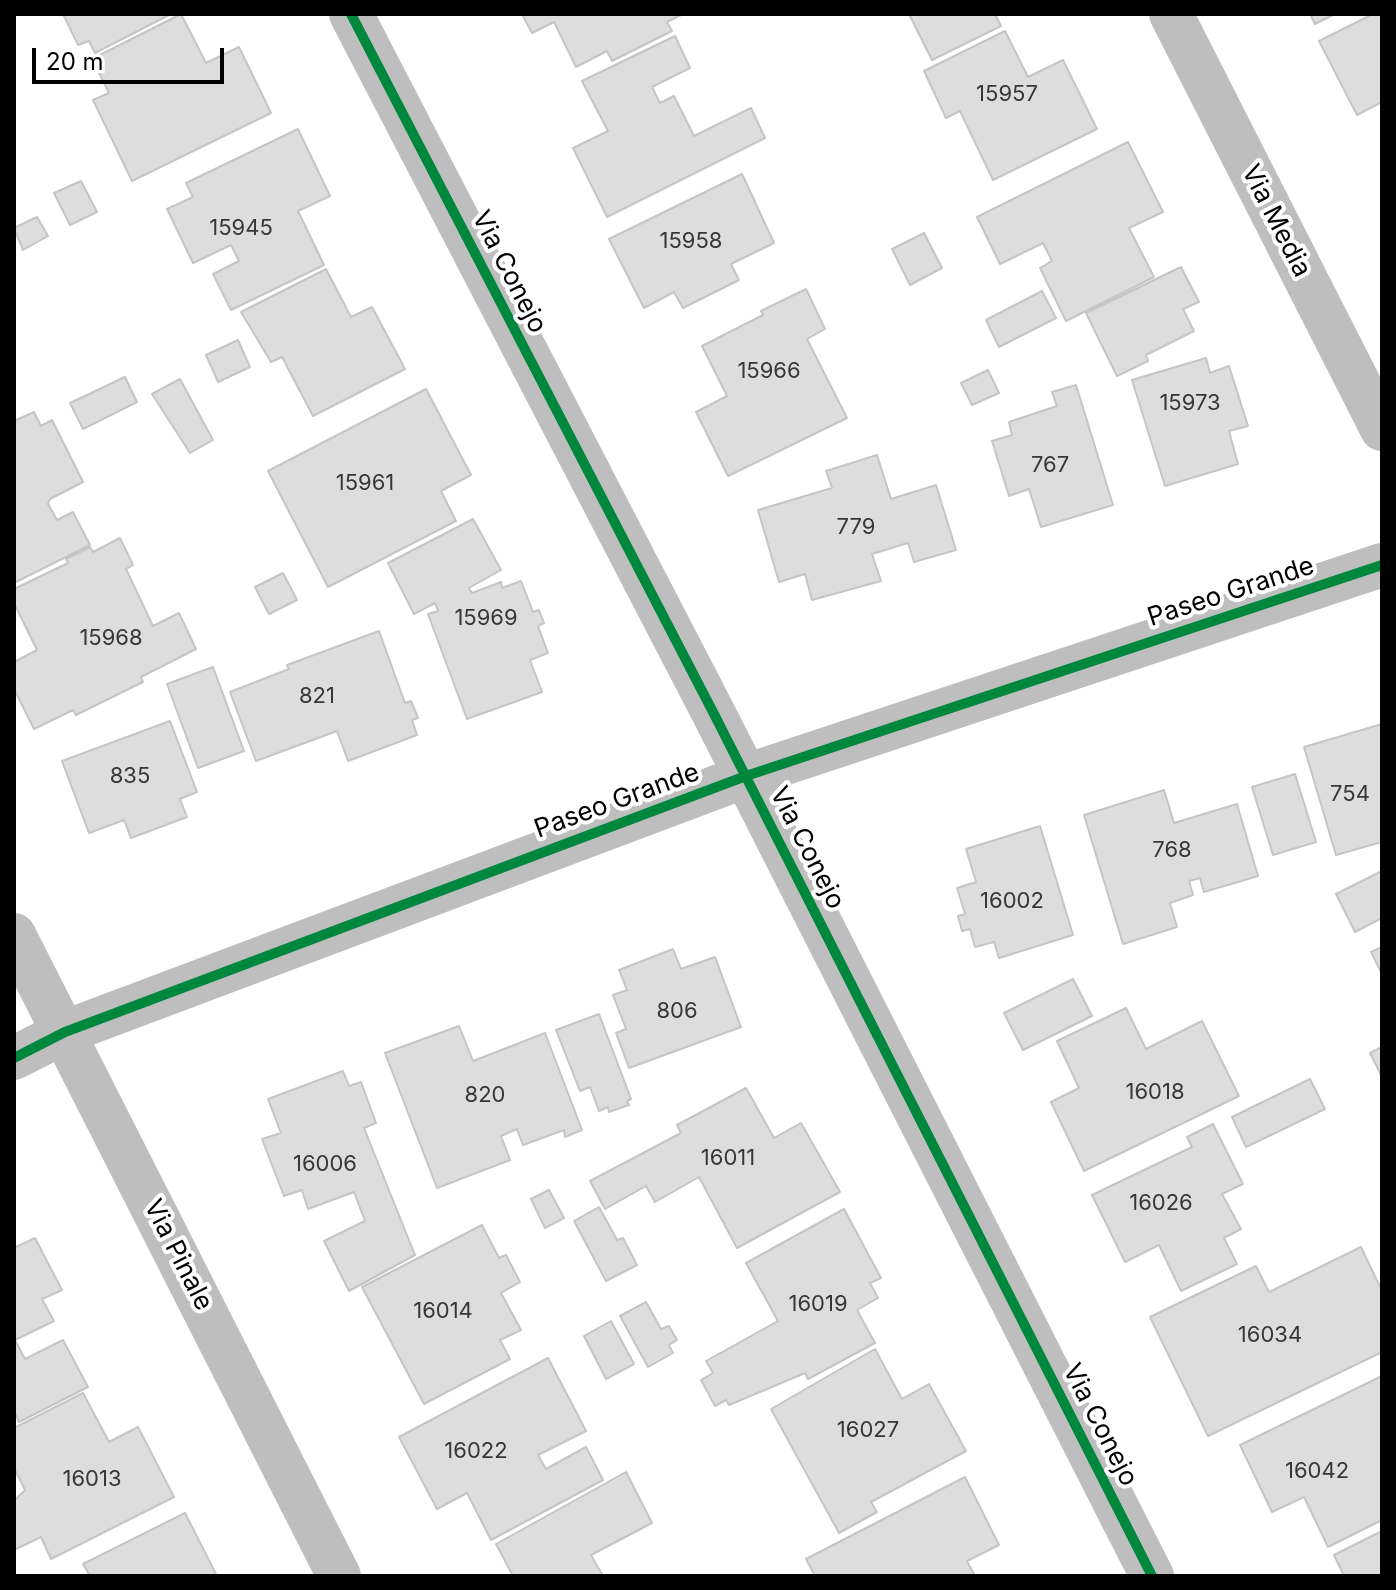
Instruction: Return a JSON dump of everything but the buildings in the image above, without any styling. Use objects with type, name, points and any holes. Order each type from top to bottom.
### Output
[{"type":"street","name":"Via Conejo","points":[[351,14],[746,776],[1152,1576]]},
{"type":"street","name":"Via Media","points":[[1171,14],[1382,429]]},
{"type":"street","name":"Paseo Grande","points":[[14,1058],[65,1032],[746,776],[1382,565]]},
{"type":"street","name":"Via Pinale","points":[[14,935],[339,1576]]},
{"type":"cycle path","points":[[351,14],[714,714],[1152,1576]]},
{"type":"cycle path","points":[[14,1058],[65,1032],[746,776],[1382,565]]}]
